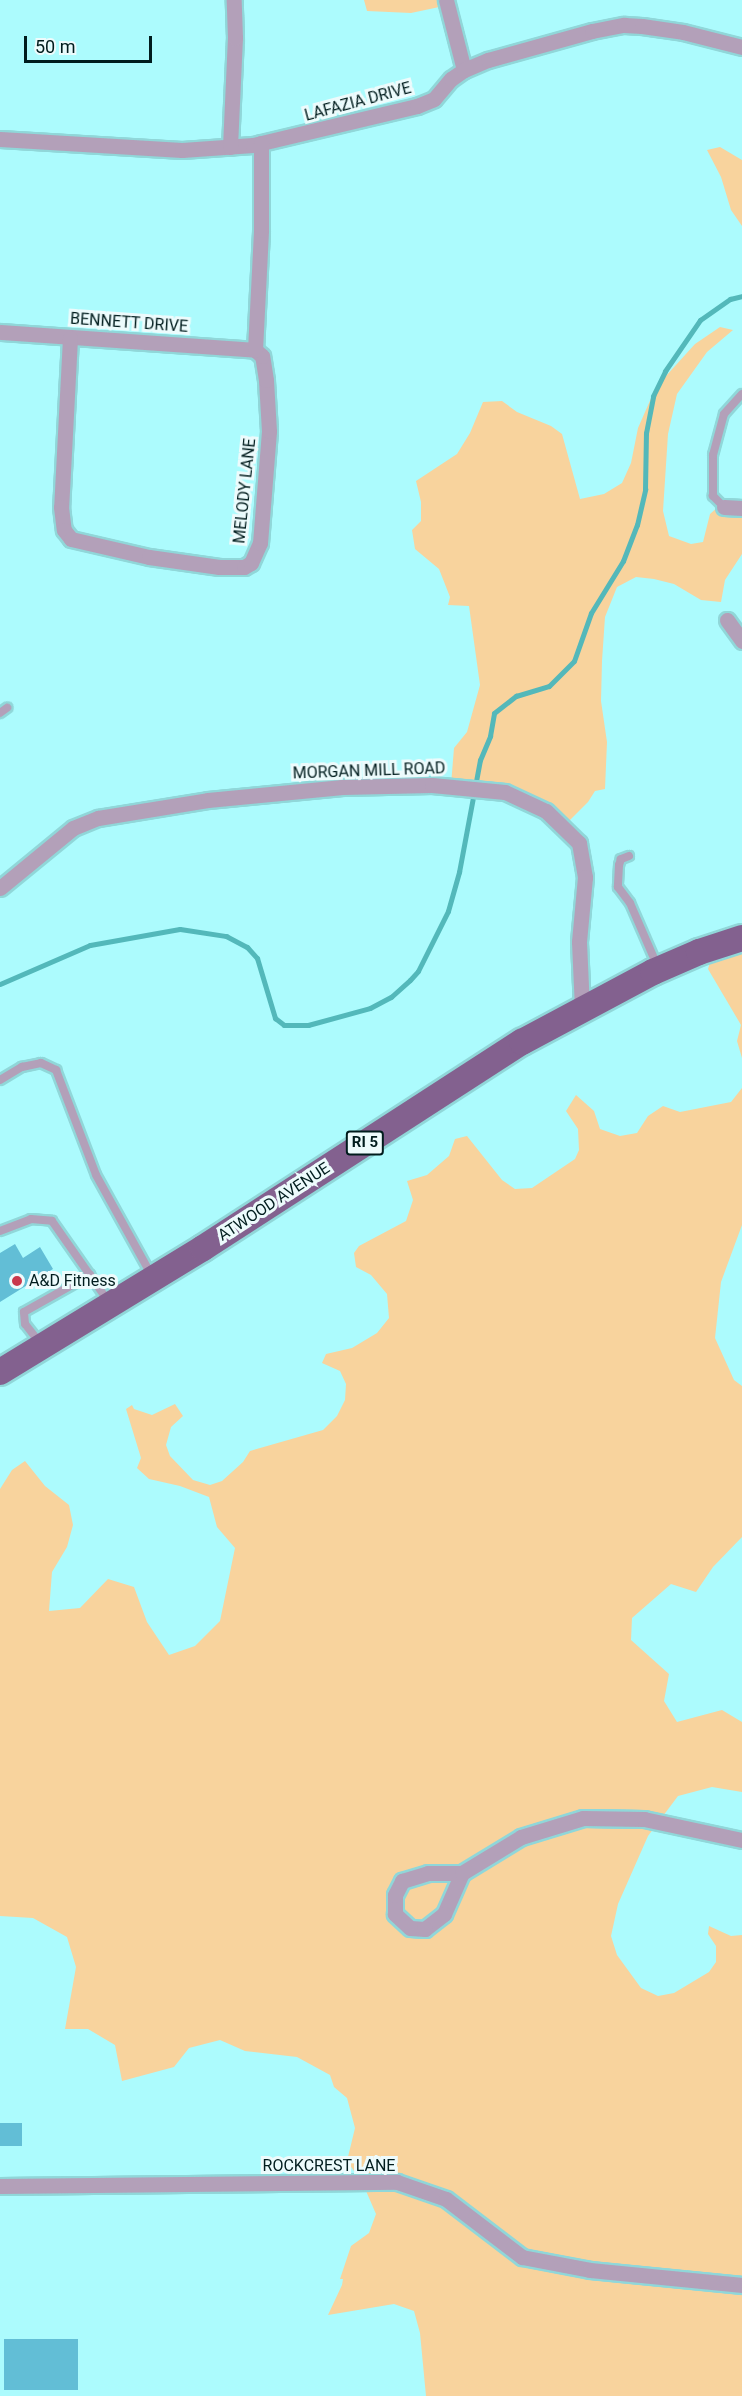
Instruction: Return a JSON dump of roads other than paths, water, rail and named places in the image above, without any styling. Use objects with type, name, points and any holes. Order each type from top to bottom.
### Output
[{"type":"main road","name":"ATWOOD AVENUE","points":[[0,1372],[153,1278],[522,1042],[658,969],[742,938]]},
{"type":"street","points":[[230,147],[235,38],[234,0]]},
{"type":"street","points":[[446,0],[464,70]]},
{"type":"street","name":"LAFAZIA DRIVE","points":[[0,139],[182,150],[261,143],[417,106],[434,99],[452,79],[464,70],[488,60],[592,31],[624,25],[683,32],[742,47]]},
{"type":"street","name":"MELODY LANE","points":[[69,338],[61,507],[64,530],[71,539],[149,557],[219,567],[244,567],[251,563],[260,543],[269,431],[262,356],[255,351],[261,230],[261,143]]},
{"type":"street","name":"BENNETT DRIVE","points":[[0,332],[255,351]]},
{"type":"street","points":[[724,507],[742,508]]},
{"type":"street","points":[[727,620],[742,641]]},
{"type":"street","name":"MORGAN MILL ROAD","points":[[0,888],[73,828],[98,818],[208,800],[342,787],[432,785],[505,792],[546,811],[579,843],[585,877],[579,942],[582,1009]]},
{"type":"street","points":[[462,1873],[444,1914],[425,1929],[410,1928],[395,1914],[395,1895],[402,1881],[428,1873],[462,1873],[521,1837],[583,1818],[644,1819],[742,1840]]},
{"type":"street","name":"ROCKCREST LANE","points":[[0,2186],[397,2182],[446,2199],[522,2257],[590,2270],[742,2285]]},
{"type":"lane","points":[[724,507],[713,496],[713,456],[724,414],[742,393]]},
{"type":"lane","points":[[0,713],[7,708]]},
{"type":"lane","points":[[629,856],[621,859],[618,887],[630,903],[658,969]]},
{"type":"lane","points":[[0,1080],[22,1067],[41,1063],[56,1070],[96,1175],[153,1278]]},
{"type":"lane","points":[[0,1231],[31,1219],[52,1221],[111,1304]]},
{"type":"lane","points":[[42,1346],[24,1324],[24,1312],[90,1275]]},
{"type":"waterway","points":[[0,984],[90,945],[180,929],[226,936],[247,947],[257,958],[275,1018],[284,1025],[308,1025],[370,1008],[391,997],[410,980],[418,971],[448,911],[459,872],[480,760],[490,736],[494,713],[516,696],[549,686],[574,661],[591,613],[623,561],[637,525],[645,489],[646,433],[653,396],[665,371],[700,320],[730,299],[742,296]]},
{"type":"place","name":"A&D Fitness","points":[[17,1281]]}]
